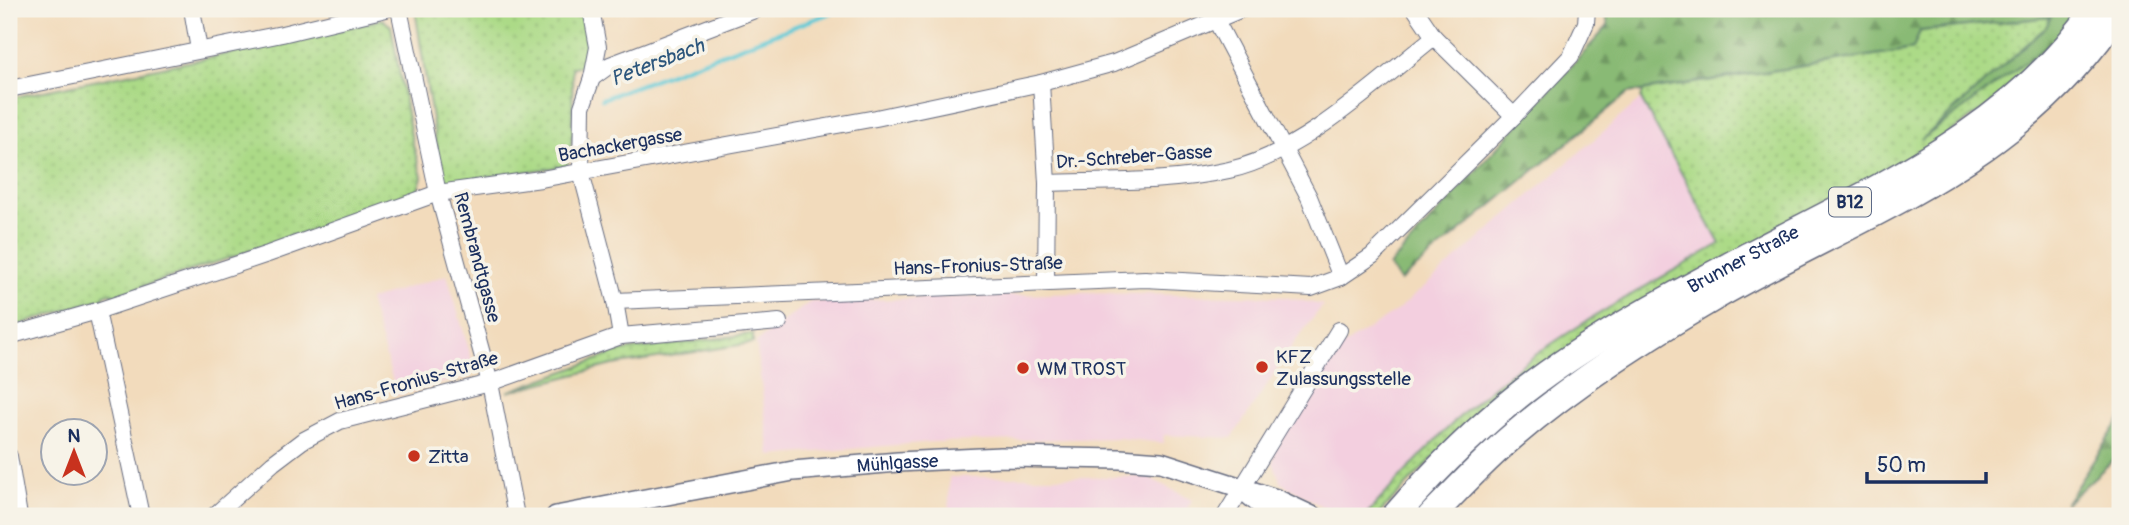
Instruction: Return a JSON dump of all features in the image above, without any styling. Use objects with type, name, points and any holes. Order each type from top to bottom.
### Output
[{"type":"main road","name":"Brunner Straße","points":[[1395,516],[1467,440],[1525,391],[1575,356],[1693,286],[1906,172],[1980,125],[2016,97],[2047,67],[2070,43],[2095,9]]},
{"type":"main road","name":"Brunner Straße","points":[[1430,516],[1513,436],[1573,388],[1642,341],[1717,296],[1920,190],[2007,132],[2074,70],[2120,9]]},
{"type":"street","points":[[192,9],[199,50]]},
{"type":"street","points":[[9,89],[282,34],[386,9]]},
{"type":"street","name":"Rembrandtgasse","points":[[400,9],[439,193],[491,383],[516,516]]},
{"type":"street","points":[[592,9],[598,47],[592,78],[582,107],[581,172],[615,301],[621,336]]},
{"type":"street","points":[[592,78],[610,65],[757,9]]},
{"type":"street","name":"Bachackergasse","points":[[9,335],[97,311],[439,193],[581,172],[876,118],[1041,83],[1114,63],[1213,15],[1242,9]]},
{"type":"street","points":[[1415,9],[1434,37],[1514,116]]},
{"type":"street","name":"Hans-Fronius-Straße","points":[[615,301],[1145,279],[1311,288],[1341,277],[1372,256],[1514,116],[1571,56],[1586,23],[1587,9]]},
{"type":"street","points":[[1213,15],[1309,197],[1341,277]]},
{"type":"street","name":"Dr.-Schreber-Gasse","points":[[1047,183],[1181,178],[1231,170],[1283,150],[1331,118],[1434,37]]},
{"type":"street","points":[[1041,83],[1047,183],[1046,283]]},
{"type":"street","points":[[97,311],[141,516]]},
{"type":"street","name":"Hans-Fronius-Straße","points":[[214,516],[302,441],[341,421],[491,383],[621,336],[779,322]]},
{"type":"street","points":[[1225,516],[1339,330]]},
{"type":"street","points":[[9,456],[19,516]]},
{"type":"street","name":"Mühlgasse","points":[[556,516],[793,471],[974,458],[1129,459],[1161,462],[1276,499],[1312,516]]},
{"type":"street","name":"Mühlgasse","points":[[1242,489],[1273,516]]},
{"type":"shaded area","points":[[1641,99],[1720,244],[1606,310],[1404,474],[1365,516],[1339,516],[1281,483],[1273,463],[1275,451],[1332,353],[1396,311]]},
{"type":"shaded area","points":[[447,275],[472,360],[469,376],[397,395],[369,300]]},
{"type":"shaded area","points":[[1084,293],[1284,297],[1323,305],[1295,342],[1232,438],[1164,435],[1163,443],[1119,438],[931,442],[770,456],[756,342],[810,302]]},
{"type":"shaded area","points":[[949,477],[1148,477],[1192,500],[1186,511],[1196,516],[949,516]]},
{"type":"green space","points":[[415,9],[582,9],[590,55],[585,65],[572,67],[573,134],[567,166],[442,183]]},
{"type":"green space","points":[[1605,9],[2074,9],[2059,37],[1921,140],[2046,27],[2051,17],[1920,31],[1913,49],[1628,93],[1400,281],[1389,266],[1608,26]]},
{"type":"green space","points":[[2051,17],[2047,27],[1936,127],[2059,37],[1994,102],[1919,155],[1465,425],[1377,516],[1365,516],[1448,428],[1505,378],[1594,316],[1720,244],[1641,99],[1643,91],[1913,49],[1920,31]]},
{"type":"green space","points":[[382,19],[391,26],[412,141],[422,177],[417,192],[293,237],[291,235],[281,241],[113,296],[112,293],[104,295],[104,298],[9,328],[9,98],[311,37]]},
{"type":"green space","points":[[753,334],[753,343],[612,365],[507,392],[621,351]]},
{"type":"green space","points":[[2120,420],[2120,454],[2065,504]]},
{"type":"waterway","name":"Petersbach","points":[[602,99],[841,9]]},
{"type":"place","name":"KFZ Zulassungsstelle","points":[[1262,367]]},
{"type":"place","name":"WM TROST","points":[[1023,368]]},
{"type":"place","name":"Zitta","points":[[414,456]]}]
